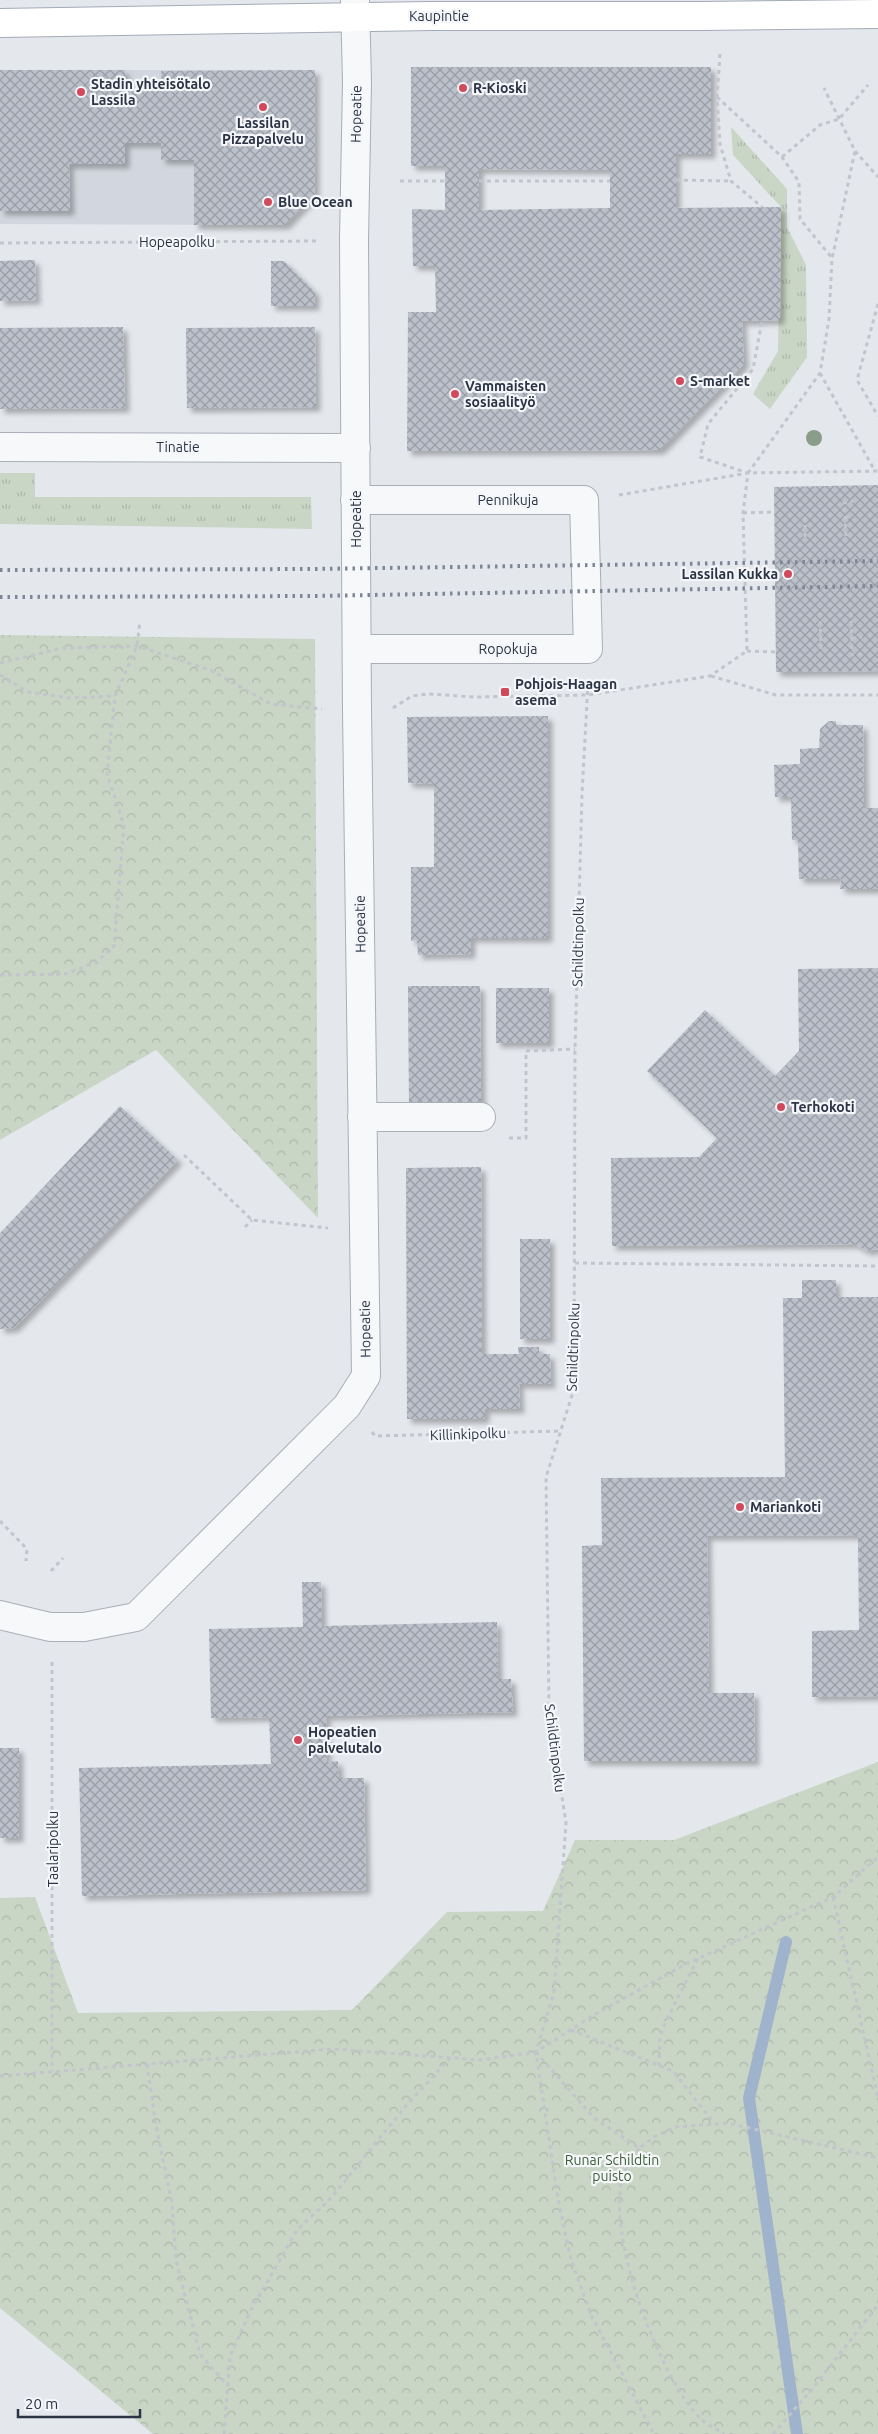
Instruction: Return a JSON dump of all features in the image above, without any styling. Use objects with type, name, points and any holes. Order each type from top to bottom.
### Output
[{"type":"main road","name":"Kaupintie","points":[[0,23],[355,9],[878,14]]},
{"type":"street","name":"Hopeatie","points":[[0,1616],[50,1627],[84,1627],[136,1617],[347,1406],[366,1376],[356,648],[354,240],[357,82],[355,9]]},
{"type":"street","name":"Tinatie","points":[[0,447],[356,448]]},
{"type":"street","name":"Pennikuja","points":[[355,500],[584,500]]},
{"type":"street","name":"Ropokuja","points":[[356,648],[588,649],[584,500]]},
{"type":"street","points":[[362,1117],[481,1117]]},
{"type":"path","points":[[720,54],[718,97],[720,144],[731,182],[762,207]]},
{"type":"path","points":[[782,157],[820,125],[839,119],[868,85]]},
{"type":"path","points":[[824,88],[855,151],[878,177]]},
{"type":"path","points":[[718,97],[782,157],[799,182],[800,220],[832,259]]},
{"type":"path","points":[[747,651],[743,513],[748,473],[820,373],[829,319],[832,259],[855,151]]},
{"type":"path","points":[[676,180],[731,182]]},
{"type":"path","points":[[400,181],[445,181]]},
{"type":"path","points":[[479,181],[610,181]]},
{"type":"path","name":"Hopeapolku","points":[[0,243],[354,240]]},
{"type":"path","points":[[878,304],[857,380],[878,416]]},
{"type":"path","points":[[748,473],[700,457],[708,424],[754,369],[762,321]]},
{"type":"path","points":[[584,500],[748,473],[876,471],[820,373]]},
{"type":"path","points":[[846,536],[844,503],[854,501]]},
{"type":"path","points":[[743,513],[774,512]]},
{"type":"path","points":[[805,513],[805,537]]},
{"type":"path","points":[[845,518],[853,517]]},
{"type":"path","points":[[820,613],[821,650]]},
{"type":"path","points":[[851,613],[852,655],[862,654]]},
{"type":"path","points":[[0,976],[66,974],[96,962],[114,946],[124,825],[107,774],[115,696],[136,646],[140,621]]},
{"type":"path","points":[[852,638],[862,637]]},
{"type":"path","points":[[0,663],[63,648],[136,646],[210,670],[271,704],[324,710],[390,710],[412,696],[428,694],[475,697],[588,695],[710,676],[776,695],[878,695]]},
{"type":"path","points":[[710,676],[747,651],[776,652]]},
{"type":"path","points":[[0,676],[28,692],[70,698],[115,696]]},
{"type":"path","name":"Schildtinpolku","points":[[536,2052],[554,1992],[566,1823],[549,1710],[546,1477],[574,1389],[576,1049],[582,794],[588,695]]},
{"type":"path","points":[[540,1050],[576,1049]]},
{"type":"path","points":[[184,1155],[252,1220],[318,1227]]},
{"type":"path","points":[[245,1226],[252,1220]]},
{"type":"path","points":[[575,1263],[878,1266]]},
{"type":"path","name":"Killinkipolku","points":[[375,1436],[560,1431]]},
{"type":"path","points":[[0,1521],[27,1549],[26,1562]]},
{"type":"path","points":[[51,1571],[63,1558]]},
{"type":"path","name":"Taalaripolku","points":[[50,1627],[52,1691],[52,2071]]},
{"type":"path","points":[[0,2076],[332,2049],[481,2060],[536,2052],[698,1958],[833,1897],[878,1857]]},
{"type":"path","points":[[833,1897],[878,2098]]},
{"type":"path","points":[[659,2066],[660,2038],[665,2023],[698,1958]]},
{"type":"path","points":[[571,2030],[672,2072],[714,2123]]},
{"type":"path","points":[[536,2052],[594,2118],[639,2148]]},
{"type":"path","points":[[536,2052],[558,2199],[571,2260],[592,2318],[654,2434]]},
{"type":"path","points":[[224,2434],[230,2356],[251,2310],[297,2230],[332,2197],[405,2107],[451,2058]]},
{"type":"path","points":[[147,2064],[156,2126],[172,2203],[176,2260],[200,2354],[228,2386]]},
{"type":"path","points":[[724,2434],[702,2420],[673,2381],[654,2344],[629,2270],[622,2240],[620,2201],[624,2172],[639,2148],[654,2137],[675,2127],[714,2123],[728,2123],[878,2158]]},
{"type":"path","points":[[773,2434],[813,2388],[878,2305]]},
{"type":"shaded area","points":[[0,70],[315,70],[315,194],[285,225],[0,224]]},
{"type":"green space","points":[[731,127],[787,189],[787,227],[806,265],[807,357],[770,409],[753,394],[778,351],[781,207],[733,155]]},
{"type":"green space","points":[[0,473],[35,473],[35,497],[311,497],[312,529],[0,524]]},
{"type":"green space","points":[[0,635],[315,639],[318,1218],[156,1050],[0,1140]]},
{"type":"green space","name":"Runar Schildtin puisto","points":[[878,1762],[878,2434],[153,2434],[0,2308],[0,1898],[35,1897],[78,2013],[352,2010],[447,1912],[543,1911],[575,1840],[674,1840]]},
{"type":"building","points":[[411,67],[711,67],[711,154],[676,154],[676,208],[781,207],[780,320],[742,321],[744,364],[660,450],[407,451],[408,312],[436,312],[435,266],[413,266],[412,209],[445,210],[445,166],[411,166]],"holes":[[[479,169],[610,170],[610,208],[479,210]]]},
{"type":"building","points":[[0,70],[125,70],[125,90],[161,91],[161,71],[315,70],[315,194],[285,225],[194,225],[194,160],[161,160],[161,143],[125,143],[125,164],[69,164],[70,211],[0,211]]},
{"type":"building","points":[[35,260],[36,300],[0,301],[0,261]]},
{"type":"building","points":[[271,261],[284,261],[315,292],[315,306],[271,306]]},
{"type":"building","points":[[123,327],[125,408],[0,409],[0,328]]},
{"type":"building","points":[[315,327],[316,407],[187,408],[186,328]]},
{"type":"building","points":[[878,485],[878,671],[776,672],[774,487]]},
{"type":"building","points":[[548,716],[548,938],[471,938],[471,954],[418,955],[417,940],[411,941],[411,867],[434,867],[434,784],[408,783],[407,717]]},
{"type":"building","points":[[829,721],[836,721],[836,725],[863,725],[864,808],[878,808],[878,889],[840,889],[841,879],[799,879],[798,840],[792,840],[791,797],[775,797],[774,765],[800,764],[800,749],[819,748],[820,729]]},
{"type":"building","name":"Terhokoti","points":[[878,968],[878,1249],[867,1251],[854,1244],[612,1246],[611,1158],[699,1157],[717,1138],[647,1071],[705,1010],[775,1076],[799,1051],[798,969]]},
{"type":"building","points":[[408,986],[480,986],[481,1107],[409,1107]]},
{"type":"building","points":[[496,988],[549,988],[549,1043],[496,1043]]},
{"type":"building","points":[[120,1106],[178,1160],[14,1328],[0,1329],[0,1233]]},
{"type":"building","points":[[481,1167],[482,1354],[519,1354],[518,1347],[539,1347],[539,1354],[550,1354],[551,1384],[519,1384],[520,1409],[485,1409],[485,1419],[407,1419],[406,1168]]},
{"type":"building","points":[[520,1239],[550,1239],[550,1339],[520,1339]]},
{"type":"building","name":"Mariankoti","points":[[802,1280],[836,1280],[836,1297],[878,1297],[878,1696],[812,1697],[812,1631],[859,1630],[858,1535],[707,1536],[709,1693],[754,1693],[755,1761],[584,1761],[582,1546],[602,1545],[601,1478],[785,1477],[783,1298],[802,1298]]},
{"type":"building","name":"Hopeatien palvelutalo","points":[[302,1582],[321,1582],[322,1626],[497,1622],[498,1679],[511,1679],[513,1712],[326,1716],[327,1762],[338,1761],[339,1778],[364,1778],[366,1890],[82,1896],[79,1768],[271,1764],[269,1717],[211,1718],[209,1629],[303,1627]]},
{"type":"building","points":[[0,1748],[19,1748],[19,1838],[0,1838]]},
{"type":"waterway","points":[[786,1942],[749,2098],[797,2434]]},
{"type":"railway","points":[[0,570],[313,569],[878,561]]},
{"type":"railway","points":[[0,597],[314,596],[878,586]]},
{"type":"place","name":"R-Kioski","points":[[463,88]]},
{"type":"place","name":"Stadin yhteisötalo Lassila","points":[[81,92]]},
{"type":"place","name":"Lassilan Pizzapalvelu","points":[[263,107]]},
{"type":"place","name":"Blue Ocean","points":[[268,202]]},
{"type":"place","name":"S-market","points":[[680,381]]},
{"type":"place","name":"Vammaisten sosiaalityö","points":[[455,394]]},
{"type":"place","name":"Lassilan Kukka","points":[[788,574]]},
{"type":"place","name":"Pohjois-Haagan asema","points":[[505,692]]},
{"type":"place","name":"Terhokoti","points":[[781,1107]]},
{"type":"place","name":"Mariankoti","points":[[740,1507]]},
{"type":"place","name":"Hopeatien palvelutalo","points":[[298,1740]]}]
